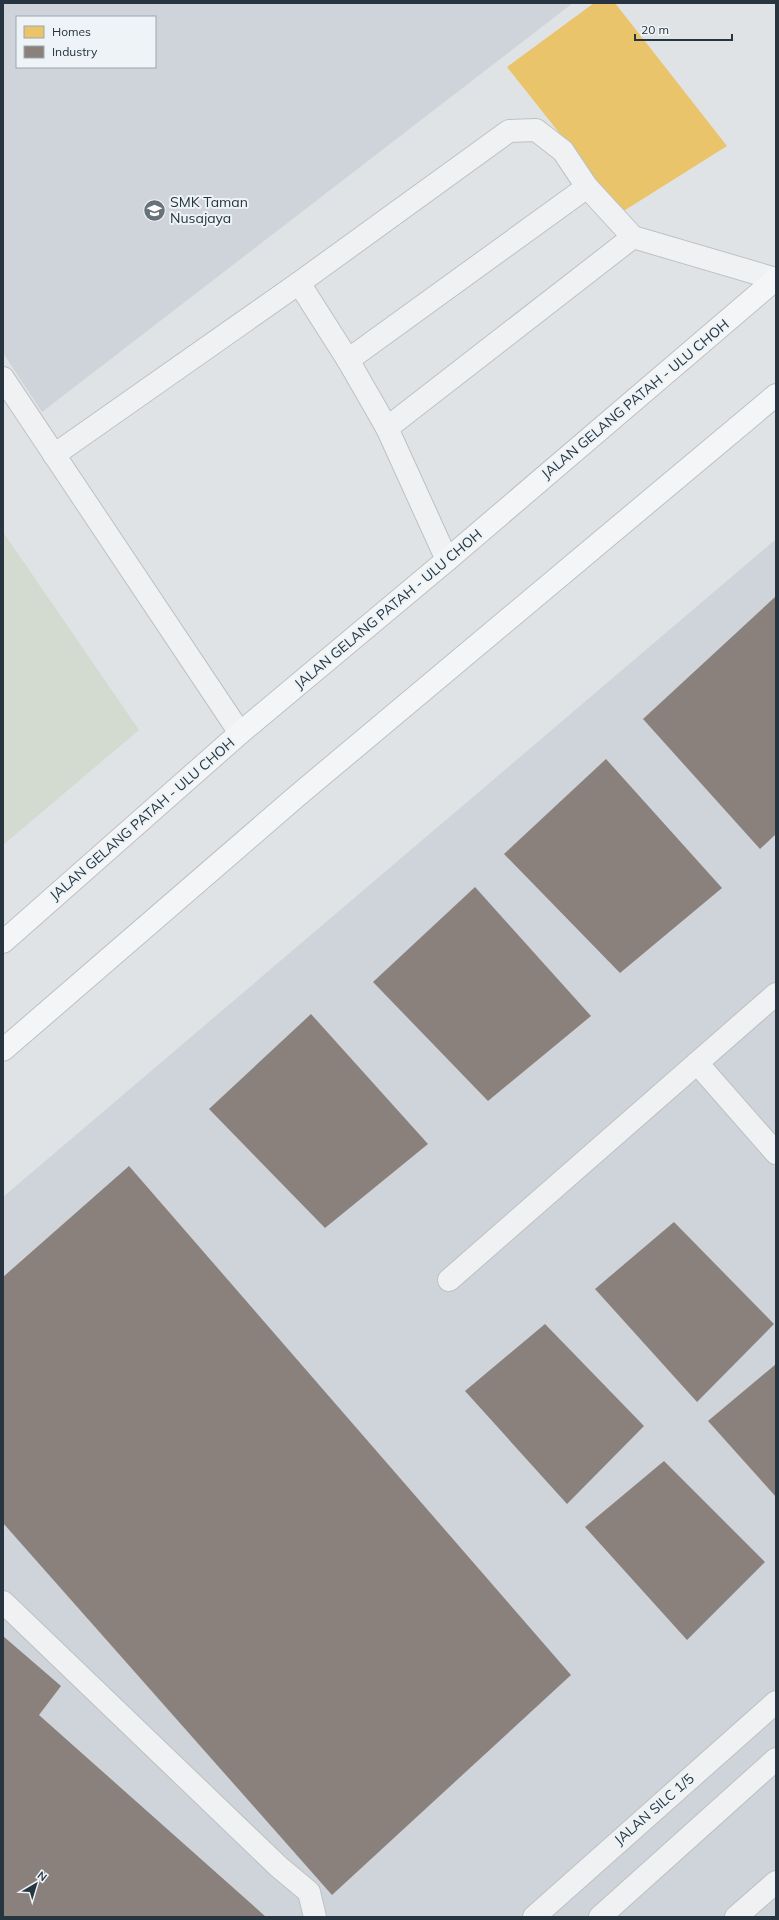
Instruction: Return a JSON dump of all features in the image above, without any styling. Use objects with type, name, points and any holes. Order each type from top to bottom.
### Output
[{"type":"main road","name":"JALAN GELANG PATAH - ULU CHOH","points":[[3,942],[240,733],[447,560],[776,279]]},
{"type":"main road","points":[[3,1050],[297,796],[776,396]]},
{"type":"street","points":[[54,454],[299,283],[509,131],[536,130],[562,151],[587,187],[633,237],[776,279]]},
{"type":"street","points":[[348,360],[587,187]]},
{"type":"street","points":[[387,428],[633,237]]},
{"type":"street","points":[[299,283],[348,360],[387,428],[447,560]]},
{"type":"street","points":[[3,378],[240,733]]},
{"type":"street","points":[[449,1280],[776,994]]},
{"type":"street","points":[[697,1063],[776,1153]]},
{"type":"street","points":[[3,1602],[279,1867],[309,1892],[315,1917]]},
{"type":"street","name":"JALAN SILC 1/5","points":[[534,1917],[776,1702]]},
{"type":"street","points":[[600,1917],[776,1759]]},
{"type":"street","points":[[736,1917],[776,1882]]},
{"type":"shaded area","name":"SMK Taman Nusajaya","points":[[3,3],[573,3],[42,412],[3,353]]},
{"type":"shaded area","points":[[3,532],[139,730],[3,845]]},
{"type":"shaded area","points":[[776,539],[776,1917],[3,1917],[3,1197]]},
{"type":"building: Homes","points":[[594,3],[615,3],[727,146],[622,212],[507,67]]},
{"type":"building: Industry","points":[[775,597],[776,834],[760,849],[643,719]]},
{"type":"building: Industry","points":[[606,759],[722,888],[620,973],[504,854]]},
{"type":"building: Industry","points":[[475,887],[591,1016],[488,1101],[373,982]]},
{"type":"building: Industry","points":[[311,1014],[428,1144],[325,1228],[209,1109]]},
{"type":"building: Industry","points":[[129,1166],[571,1675],[332,1895],[3,1523],[3,1277]]},
{"type":"building: Industry","points":[[674,1222],[774,1324],[697,1402],[595,1289]]},
{"type":"building: Industry","points":[[545,1324],[644,1426],[567,1504],[465,1391]]},
{"type":"building: Industry","points":[[776,1364],[776,1497],[708,1421]]},
{"type":"building: Industry","points":[[664,1461],[765,1562],[687,1640],[585,1527]]},
{"type":"building: Industry","points":[[3,1636],[61,1686],[39,1715],[266,1917],[3,1917]]},
{"type":"place","name":"SMK Taman Nusajaya","points":[[154,210]]}]
